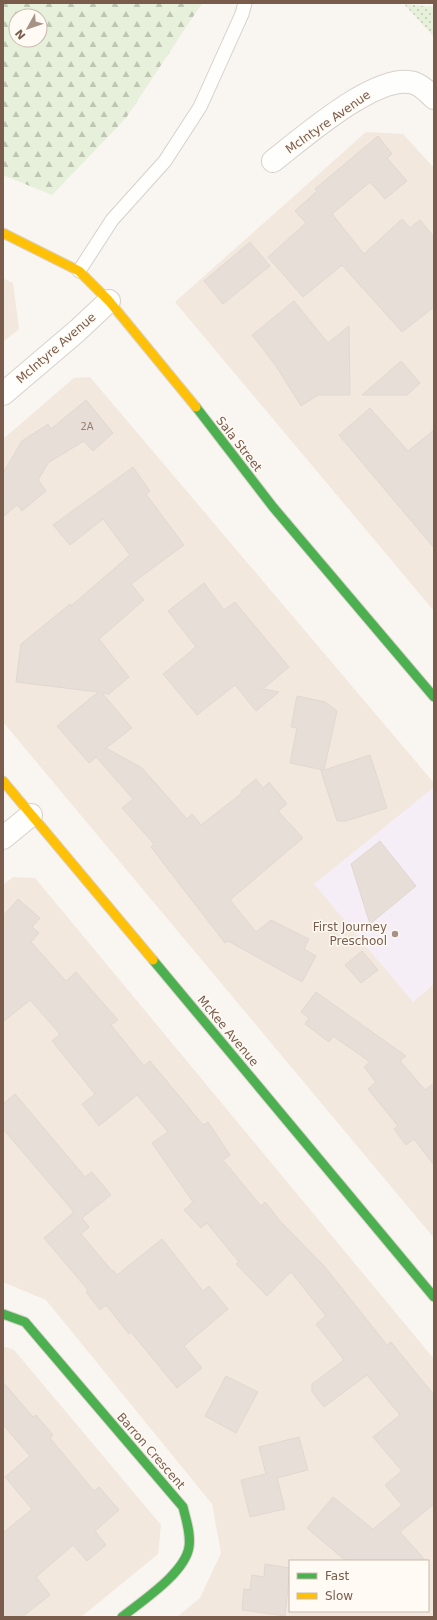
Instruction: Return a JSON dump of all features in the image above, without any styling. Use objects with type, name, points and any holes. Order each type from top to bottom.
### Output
[{"type":"main road","name":"Sala Street","points":[[3,234],[79,271],[109,301],[173,377],[273,507],[434,697]]},
{"type":"main road","name":"McKee Avenue","points":[[3,781],[434,1296]]},
{"type":"main road","name":"Barron Crescent","points":[[3,1314],[25,1322],[183,1507],[190,1533],[188,1554],[175,1573],[122,1617]]},
{"type":"street","name":"McIntyre Avenue","points":[[273,160],[361,96],[384,85],[397,82],[415,84],[434,98]]},
{"type":"street","name":"McIntyre Avenue","points":[[3,394],[77,331],[109,301]]},
{"type":"street","points":[[3,838],[31,815]]},
{"type":"lane","points":[[79,271],[112,220],[165,161],[200,107],[242,14],[245,3]]},
{"type":"shaded area","points":[[366,132],[403,134],[434,168],[434,611],[175,302]]},
{"type":"shaded area","points":[[3,278],[13,283],[19,329],[3,342]]},
{"type":"shaded area","points":[[90,377],[434,783],[413,1002],[434,984],[434,1238],[3,722],[3,439],[74,378]]},
{"type":"shaded area","name":"First Journey Preschool","points":[[434,787],[434,984],[413,1002],[314,884]]},
{"type":"shaded area","points":[[13,877],[35,878],[434,1359],[434,1617],[177,1617],[200,1598],[221,1553],[212,1504],[46,1300],[3,1282],[3,885]]},
{"type":"shaded area","points":[[3,1346],[14,1350],[161,1525],[158,1554],[81,1617],[3,1617]]},
{"type":"green space","points":[[3,3],[202,3],[126,118],[52,195],[3,175]]},
{"type":"green space","points":[[404,4],[434,7],[434,37]]},
{"type":"building","points":[[378,136],[392,154],[387,158],[407,181],[385,199],[370,182],[332,214],[364,254],[402,219],[410,228],[420,220],[434,237],[434,307],[402,332],[342,265],[303,297],[268,257],[306,223],[295,211],[317,191],[315,189]]},
{"type":"building","points":[[250,242],[270,266],[223,304],[204,281]]},
{"type":"building","points":[[294,301],[328,343],[349,326],[350,395],[318,395],[301,406],[276,366],[252,335]]},
{"type":"building","points":[[401,361],[420,383],[407,395],[362,395]]},
{"type":"building","points":[[86,400],[113,433],[93,451],[84,441],[48,463],[38,480],[46,491],[22,511],[17,505],[3,517],[3,473],[22,441],[48,424],[51,429]]},
{"type":"building","points":[[370,408],[408,451],[434,430],[434,548],[339,435]]},
{"type":"building","points":[[133,467],[150,491],[146,494],[184,545],[131,584],[144,600],[99,639],[129,677],[109,694],[102,693],[132,728],[106,748],[142,768],[187,819],[192,814],[201,825],[242,793],[241,791],[256,779],[263,788],[269,782],[287,804],[278,811],[303,838],[230,900],[256,932],[271,920],[309,939],[304,949],[316,956],[302,982],[228,941],[225,943],[151,847],[154,844],[122,808],[133,799],[96,757],[89,763],[57,726],[98,692],[16,682],[21,644],[70,604],[71,606],[130,555],[103,519],[70,545],[53,525]]},
{"type":"building","points":[[204,583],[224,610],[235,602],[289,667],[263,689],[279,692],[256,711],[235,685],[197,715],[163,674],[196,647],[168,611]]},
{"type":"building","points":[[297,696],[325,702],[337,711],[324,770],[370,755],[387,808],[346,821],[337,821],[321,771],[323,770],[290,763],[297,728],[291,727]]},
{"type":"building","points":[[380,841],[416,886],[370,924],[351,864]]},
{"type":"building","points":[[18,899],[40,918],[32,927],[39,933],[31,942],[66,981],[76,972],[118,1020],[111,1025],[144,1066],[150,1061],[203,1125],[208,1122],[230,1155],[223,1160],[261,1206],[265,1202],[280,1221],[325,1267],[387,1345],[391,1342],[434,1395],[434,1504],[400,1532],[425,1560],[345,1560],[307,1528],[333,1497],[373,1529],[402,1505],[385,1485],[402,1471],[373,1437],[400,1415],[367,1375],[324,1407],[312,1392],[312,1384],[344,1360],[316,1324],[326,1316],[291,1272],[267,1296],[236,1264],[239,1262],[207,1223],[201,1228],[184,1210],[193,1202],[152,1143],[168,1132],[137,1095],[99,1126],[82,1104],[95,1094],[52,1041],[60,1034],[30,1000],[3,1022],[3,916]]},
{"type":"building","points":[[362,951],[378,970],[361,983],[345,965]]},
{"type":"building","points":[[316,992],[406,1056],[400,1061],[425,1090],[434,1083],[434,1165],[414,1139],[406,1145],[394,1129],[398,1126],[368,1089],[376,1082],[364,1067],[370,1062],[333,1036],[329,1042],[305,1024],[309,1018],[301,1012]]},
{"type":"building","points":[[15,1094],[85,1177],[92,1172],[111,1195],[82,1218],[89,1227],[81,1234],[112,1271],[113,1270],[117,1275],[162,1239],[203,1291],[209,1286],[228,1309],[184,1346],[202,1368],[177,1388],[131,1332],[129,1334],[106,1305],[100,1310],[86,1292],[88,1290],[44,1238],[74,1212],[3,1129],[3,1104]]},
{"type":"building","points":[[226,1376],[258,1392],[236,1433],[205,1416]]},
{"type":"building","points":[[3,1382],[33,1417],[36,1415],[53,1435],[50,1438],[94,1491],[99,1487],[119,1510],[95,1531],[106,1545],[87,1561],[73,1545],[36,1577],[50,1595],[22,1617],[3,1617],[3,1533],[32,1509],[5,1477],[30,1456],[3,1425]]},
{"type":"building","points":[[299,1437],[308,1470],[277,1478],[285,1509],[250,1517],[241,1480],[266,1474],[259,1447]]},
{"type":"building","points":[[265,1564],[289,1568],[285,1616],[242,1610],[244,1589],[250,1590],[252,1575],[264,1577]]},
{"type":"traffic: fast","points":[[196,407],[273,507],[434,697]]},
{"type":"traffic: fast","points":[[153,960],[434,1297]]},
{"type":"traffic: fast","points":[[3,1314],[25,1322],[183,1507],[189,1537],[189,1547],[186,1557],[180,1567],[162,1586],[122,1617]]},
{"type":"traffic: slow","points":[[3,233],[79,271],[109,301],[196,407]]},
{"type":"traffic: slow","points":[[3,781],[153,960]]},
{"type":"place","name":"First Journey Preschool","points":[[395,934]]}]
